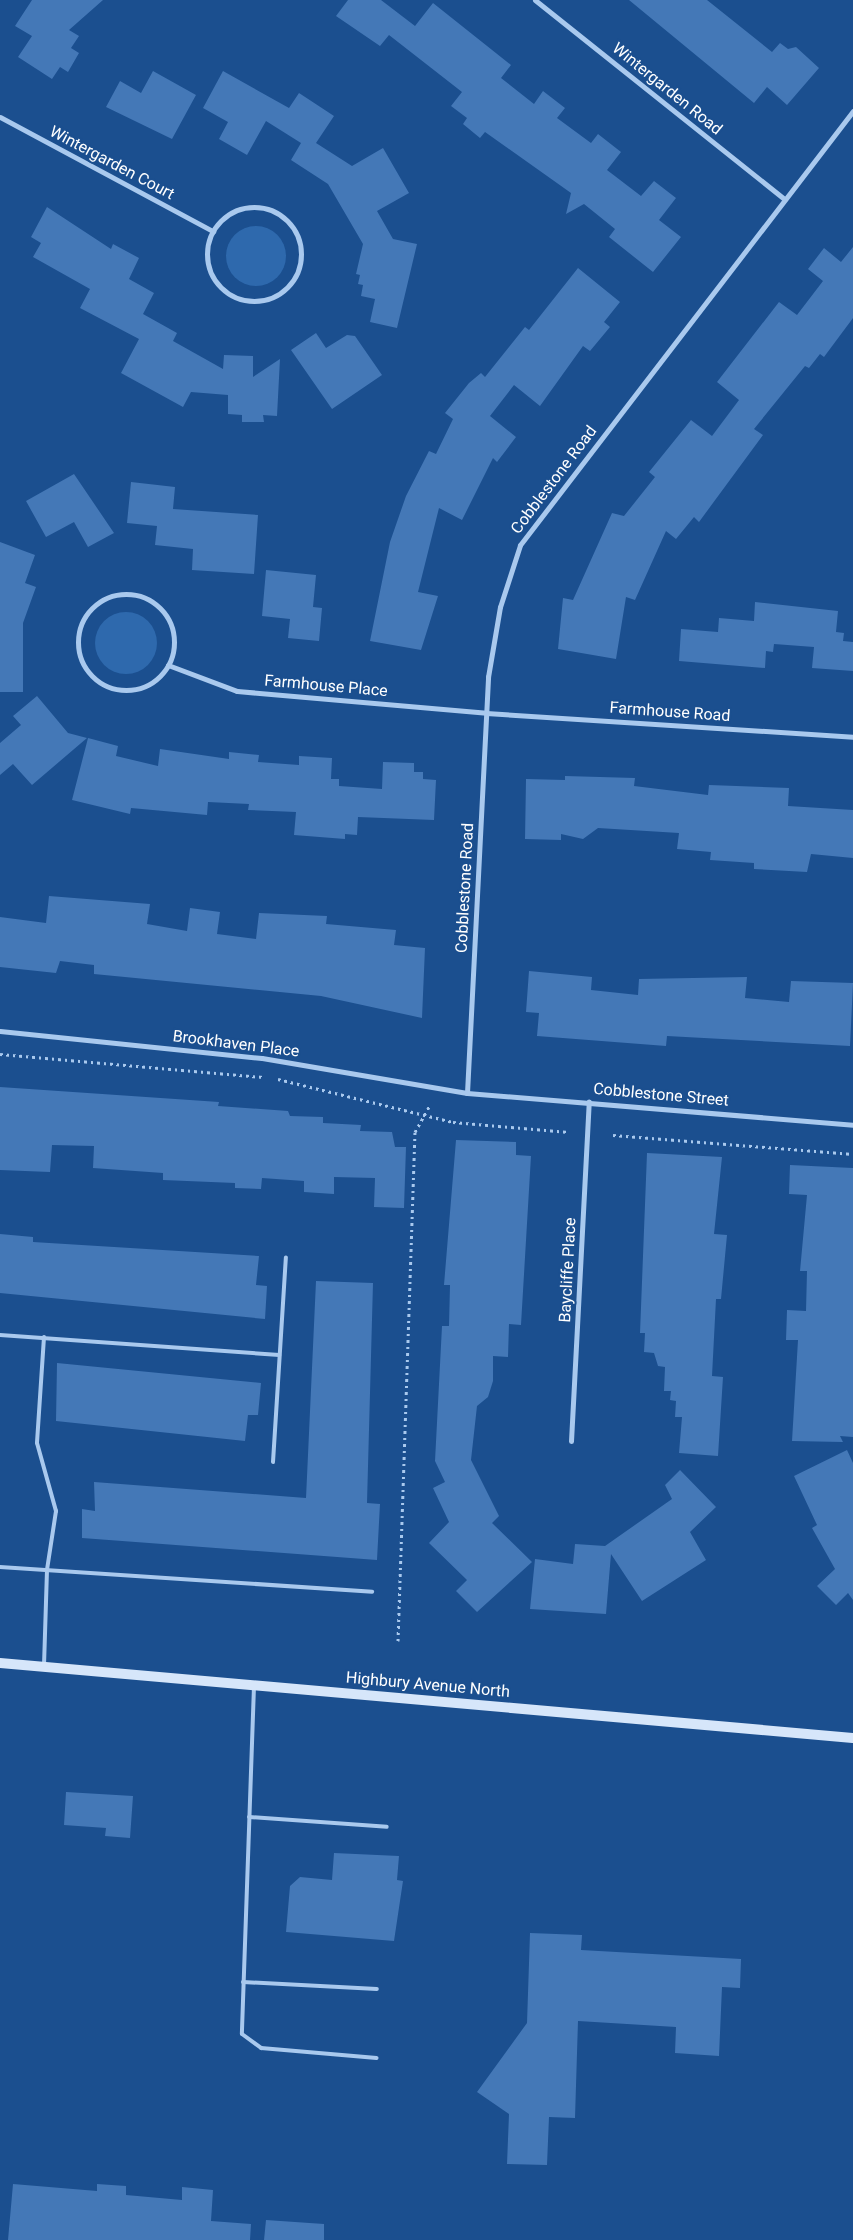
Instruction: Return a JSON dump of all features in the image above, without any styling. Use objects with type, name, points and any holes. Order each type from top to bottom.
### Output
[{"type":"main road","name":"Highbury Avenue North","points":[[0,1663],[853,1738]]},
{"type":"street","name":"Wintergarden Road","points":[[535,0],[783,198]]},
{"type":"street","name":"Cobblestone Road","points":[[467,1093],[486,713],[500,607],[520,545],[783,198],[853,111]]},
{"type":"street","name":"Wintergarden Court","points":[[0,117],[213,231]]},
{"type":"street","points":[[240,209],[274,212],[298,237],[297,272],[280,293],[253,301],[239,299],[216,283],[210,271],[208,243],[213,231],[240,209]]},
{"type":"street","points":[[133,594],[148,598],[160,608],[172,628],[173,651],[168,666],[144,687],[112,688],[97,681],[82,662],[77,638],[82,622],[103,599],[133,594]]},
{"type":"street","name":"Farmhouse Place","points":[[168,666],[237,691],[486,713]]},
{"type":"street","name":"Farmhouse Road","points":[[486,713],[853,736]]},
{"type":"street","name":"Brookhaven Place","points":[[0,1031],[262,1058],[467,1093]]},
{"type":"street","name":"Cobblestone Street","points":[[467,1093],[589,1101],[853,1125]]},
{"type":"street","name":"Baycliffe Place","points":[[571,1441],[589,1101]]},
{"type":"lane","points":[[273,1462],[286,1256]]},
{"type":"lane","points":[[0,1335],[279,1355]]},
{"type":"lane","points":[[44,1337],[38,1443],[56,1511],[48,1570],[44,1666]]},
{"type":"lane","points":[[0,1567],[372,1592]]},
{"type":"lane","points":[[254,1685],[242,2034],[261,2048],[376,2058]]},
{"type":"lane","points":[[249,1817],[386,1828]]},
{"type":"lane","points":[[243,1982],[377,1989]]},
{"type":"path","points":[[0,1054],[268,1077],[425,1112],[453,1122],[569,1132]]},
{"type":"path","points":[[398,1641],[414,1132],[430,1105]]},
{"type":"path","points":[[612,1135],[853,1154]]},
{"type":"shaded area","points":[[250,226],[262,226],[273,231],[281,239],[286,250],[284,268],[273,281],[262,286],[250,286],[239,281],[231,273],[226,262],[226,250],[231,239],[239,231]]},
{"type":"shaded area","points":[[126,612],[138,614],[148,621],[155,631],[157,643],[155,655],[148,665],[138,672],[126,674],[114,672],[104,665],[97,655],[95,643],[97,631],[104,621],[114,614]]},
{"type":"building","points":[[32,0],[103,0],[69,30],[79,36],[71,48],[79,53],[68,72],[60,67],[52,79],[18,57],[32,36],[15,26]]},
{"type":"building","points":[[348,0],[381,0],[415,26],[433,3],[511,65],[501,78],[534,104],[543,91],[565,108],[557,118],[591,143],[598,134],[621,152],[607,170],[641,196],[654,181],[676,198],[659,220],[681,237],[653,272],[609,237],[615,229],[584,204],[566,214],[571,193],[485,132],[480,138],[463,124],[467,118],[451,106],[462,92],[389,35],[380,46],[336,16]]},
{"type":"building","points":[[629,0],[707,0],[772,52],[780,43],[788,49],[796,47],[819,68],[787,105],[767,87],[754,103]]},
{"type":"building","points":[[153,71],[196,95],[172,139],[106,107],[120,81],[141,93]]},
{"type":"building","points":[[223,71],[289,108],[299,93],[334,116],[316,143],[352,166],[383,148],[409,193],[377,211],[393,239],[417,244],[397,328],[370,322],[375,299],[361,296],[363,285],[358,284],[360,275],[356,274],[363,244],[328,184],[291,160],[301,143],[266,121],[247,155],[219,139],[228,122],[203,108]]},
{"type":"building","points":[[47,207],[111,249],[113,244],[139,258],[129,279],[154,293],[143,314],[177,333],[173,341],[223,369],[224,355],[253,356],[253,377],[280,359],[277,416],[263,415],[264,422],[242,422],[242,415],[228,414],[228,395],[191,392],[183,407],[121,373],[139,339],[80,308],[90,289],[33,257],[41,243],[31,237]]},
{"type":"building","points":[[853,247],[853,318],[824,357],[820,354],[809,368],[805,366],[754,429],[763,435],[699,522],[694,517],[676,539],[666,531],[635,600],[626,597],[616,659],[558,649],[563,598],[573,600],[612,513],[624,516],[655,477],[649,472],[691,420],[712,436],[739,400],[717,382],[779,302],[797,315],[823,281],[808,269],[824,248],[841,262]]},
{"type":"building","points":[[578,268],[620,302],[604,322],[610,327],[590,351],[583,346],[540,406],[514,385],[490,416],[516,437],[497,462],[493,458],[462,520],[439,508],[418,592],[438,596],[421,650],[370,641],[390,542],[406,496],[429,451],[436,454],[453,419],[445,413],[469,383],[481,373],[485,377],[525,327],[529,330]]},
{"type":"building","points":[[316,333],[326,348],[347,335],[355,336],[382,375],[332,409],[291,350]]},
{"type":"building","points":[[74,474],[114,533],[88,547],[74,522],[46,537],[26,501]]},
{"type":"building","points":[[131,482],[175,487],[173,509],[258,515],[254,574],[192,570],[193,549],[155,545],[157,526],[127,523]]},
{"type":"building","points":[[0,542],[35,555],[25,583],[36,587],[23,623],[23,692],[0,692]]},
{"type":"building","points":[[266,570],[316,575],[313,607],[322,608],[319,641],[288,638],[290,619],[262,616]]},
{"type":"building","points":[[755,602],[838,611],[836,632],[844,633],[843,641],[853,642],[853,671],[812,668],[814,647],[774,644],[773,652],[766,651],[765,668],[679,661],[681,629],[718,632],[719,618],[754,621]]},
{"type":"building","points":[[37,696],[68,733],[87,738],[32,785],[13,764],[0,775],[0,743],[21,725],[13,716]]},
{"type":"building","points":[[88,738],[118,746],[116,756],[158,766],[160,749],[229,759],[229,752],[259,755],[258,762],[299,765],[299,756],[332,758],[331,779],[339,779],[339,786],[382,789],[383,762],[414,763],[414,772],[423,772],[423,779],[436,780],[434,820],[358,817],[357,835],[345,834],[345,839],[294,835],[296,812],[248,810],[249,804],[208,802],[207,815],[131,808],[130,814],[72,800]]},
{"type":"building","points":[[565,776],[635,778],[634,786],[708,795],[709,785],[789,788],[788,806],[853,810],[853,858],[811,854],[807,872],[754,869],[754,863],[710,860],[711,852],[677,849],[679,833],[598,828],[583,839],[561,834],[561,840],[525,839],[526,779],[565,780]]},
{"type":"building","points":[[49,896],[150,904],[147,924],[187,931],[190,908],[220,912],[217,934],[256,939],[259,913],[327,916],[326,924],[396,930],[394,945],[425,948],[422,1018],[321,996],[94,974],[94,965],[60,961],[56,973],[0,967],[0,917],[46,923]]},
{"type":"building","points":[[529,971],[592,977],[591,990],[638,995],[639,979],[747,977],[745,998],[789,1002],[791,981],[853,983],[850,1046],[667,1036],[666,1046],[537,1036],[539,1013],[526,1012]]},
{"type":"building","points":[[0,1087],[219,1102],[218,1106],[288,1111],[290,1116],[323,1117],[323,1123],[361,1125],[360,1131],[392,1132],[395,1147],[406,1147],[404,1208],[374,1207],[375,1178],[334,1177],[334,1194],[304,1192],[304,1181],[262,1178],[261,1189],[235,1188],[235,1183],[163,1180],[163,1173],[93,1168],[94,1146],[52,1145],[50,1172],[0,1170]]},
{"type":"building","points":[[456,1140],[516,1142],[516,1155],[531,1156],[521,1325],[509,1324],[508,1357],[493,1356],[493,1381],[488,1397],[477,1406],[471,1460],[499,1516],[492,1523],[532,1562],[477,1612],[456,1591],[467,1580],[429,1543],[449,1522],[433,1488],[445,1482],[435,1461],[442,1326],[449,1326],[450,1285],[444,1285]]},
{"type":"building","points":[[647,1153],[722,1157],[714,1234],[727,1235],[721,1299],[716,1299],[712,1376],[723,1377],[718,1456],[679,1453],[682,1417],[675,1417],[676,1401],[670,1400],[671,1391],[664,1391],[665,1367],[658,1366],[654,1353],[644,1352],[645,1333],[640,1333]]},
{"type":"building","points":[[790,1165],[853,1168],[853,1437],[840,1436],[843,1442],[792,1441],[798,1340],[786,1340],[787,1310],[806,1311],[807,1271],[800,1271],[807,1195],[789,1194]]},
{"type":"building","points":[[0,1234],[33,1237],[33,1242],[259,1256],[256,1285],[267,1286],[265,1319],[0,1293]]},
{"type":"building","points":[[316,1281],[373,1283],[367,1503],[380,1504],[377,1560],[82,1538],[82,1509],[95,1511],[94,1482],[306,1498]]},
{"type":"building","points":[[57,1363],[261,1383],[258,1415],[248,1415],[245,1441],[56,1421]]},
{"type":"building","points":[[847,1450],[853,1463],[853,1600],[848,1593],[836,1605],[817,1586],[835,1569],[812,1528],[817,1525],[794,1476]]},
{"type":"building","points":[[680,1470],[716,1507],[690,1532],[706,1560],[642,1601],[611,1554],[606,1614],[530,1609],[535,1559],[573,1564],[575,1544],[605,1546],[672,1499],[665,1485]]},
{"type":"building","points":[[66,1792],[133,1796],[130,1838],[105,1836],[106,1828],[64,1825]]},
{"type":"building","points":[[334,1853],[399,1856],[397,1880],[403,1881],[394,1941],[286,1932],[290,1886],[300,1877],[332,1880]]},
{"type":"building","points":[[530,1933],[582,1935],[581,1950],[741,1959],[740,1988],[722,1987],[719,2056],[675,2053],[676,2027],[578,2021],[575,2118],[549,2117],[547,2165],[507,2164],[509,2114],[477,2092],[527,2023]]},
{"type":"building","points":[[13,2184],[97,2191],[97,2184],[126,2186],[126,2195],[182,2200],[182,2187],[213,2190],[211,2221],[251,2224],[250,2240],[8,2240]]},
{"type":"building","points":[[266,2220],[324,2224],[324,2240],[264,2240]]}]
